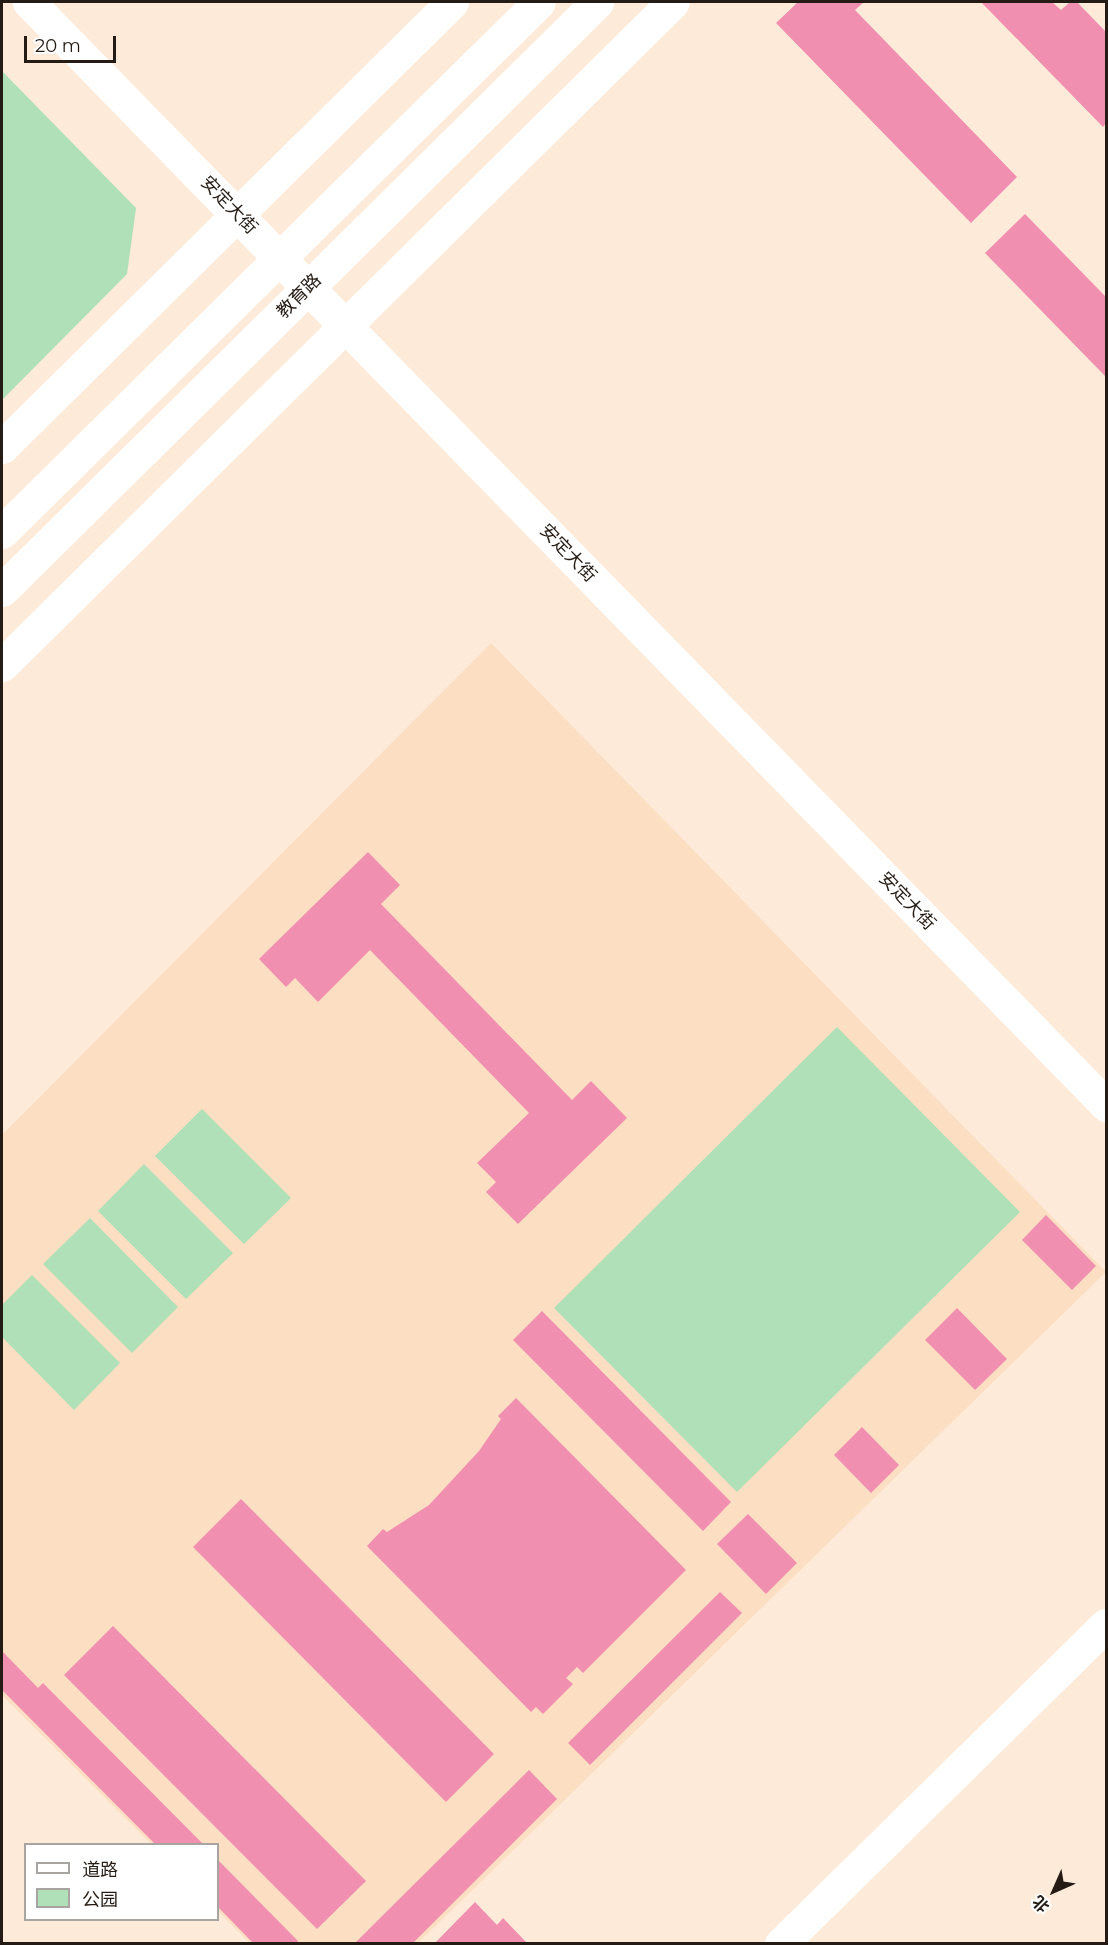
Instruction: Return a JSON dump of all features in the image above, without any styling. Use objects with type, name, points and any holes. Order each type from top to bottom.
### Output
[{"type":"street","name":"安定大街","points":[[29,2],[1107,1105]]},
{"type":"street","points":[[2,447],[452,2]]},
{"type":"street","points":[[2,532],[539,2]]},
{"type":"street","name":"教育路","points":[[2,590],[597,2]]},
{"type":"street","points":[[2,665],[673,2]]},
{"type":"street","points":[[781,1944],[1107,1625]]},
{"type":"shaded area","points":[[491,643],[1106,1272],[418,1943],[250,1943],[219,1912],[219,1843],[150,1843],[2,1695],[2,1135]]},
{"type":"green space","points":[[2,71],[136,208],[127,274],[2,400]]},
{"type":"green space","points":[[837,1027],[1020,1212],[737,1492],[554,1308]]},
{"type":"green space","points":[[202,1109],[291,1198],[244,1244],[155,1156]]},
{"type":"green space","points":[[144,1164],[233,1253],[186,1299],[98,1211]]},
{"type":"green space","points":[[90,1218],[178,1307],[132,1353],[43,1264]]},
{"type":"green space","points":[[32,1275],[120,1363],[74,1410],[2,1337],[2,1305]]},
{"type":"building","points":[[798,2],[864,2],[855,10],[1017,177],[971,223],[776,23]]},
{"type":"building","points":[[981,2],[1052,2],[1061,10],[1070,2],[1077,2],[1106,32],[1106,123],[1103,127]]},
{"type":"building","points":[[1025,214],[1106,297],[1106,377],[985,253]]},
{"type":"building","points":[[368,852],[400,885],[381,904],[572,1100],[591,1081],[627,1118],[518,1224],[486,1192],[496,1182],[477,1163],[529,1113],[370,950],[318,1002],[295,978],[286,987],[259,959]]},
{"type":"building","points":[[1046,1215],[1096,1266],[1072,1290],[1022,1240]]},
{"type":"building","points":[[957,1308],[1007,1359],[975,1390],[925,1340]]},
{"type":"building","points":[[542,1311],[731,1502],[703,1531],[513,1340]]},
{"type":"building","points":[[516,1398],[686,1570],[583,1673],[577,1667],[566,1678],[573,1684],[543,1714],[536,1707],[531,1712],[367,1546],[383,1529],[387,1532],[429,1505],[479,1451],[501,1419],[498,1416]]},
{"type":"building","points":[[862,1427],[899,1465],[871,1493],[834,1455]]},
{"type":"building","points":[[241,1499],[494,1754],[446,1802],[193,1547]]},
{"type":"building","points":[[748,1514],[797,1563],[766,1594],[717,1544]]},
{"type":"building","points":[[720,1592],[742,1613],[590,1765],[568,1743]]},
{"type":"building","points":[[113,1626],[366,1881],[317,1929],[64,1675]]},
{"type":"building","points":[[2,1651],[38,1688],[43,1683],[202,1843],[154,1843],[2,1690]]},
{"type":"building","points":[[529,1770],[557,1799],[412,1944],[354,1944]]},
{"type":"building","points":[[219,1861],[298,1941],[296,1944],[254,1944],[219,1908]]},
{"type":"building","points":[[475,1902],[497,1925],[503,1918],[528,1944],[434,1944]]}]
